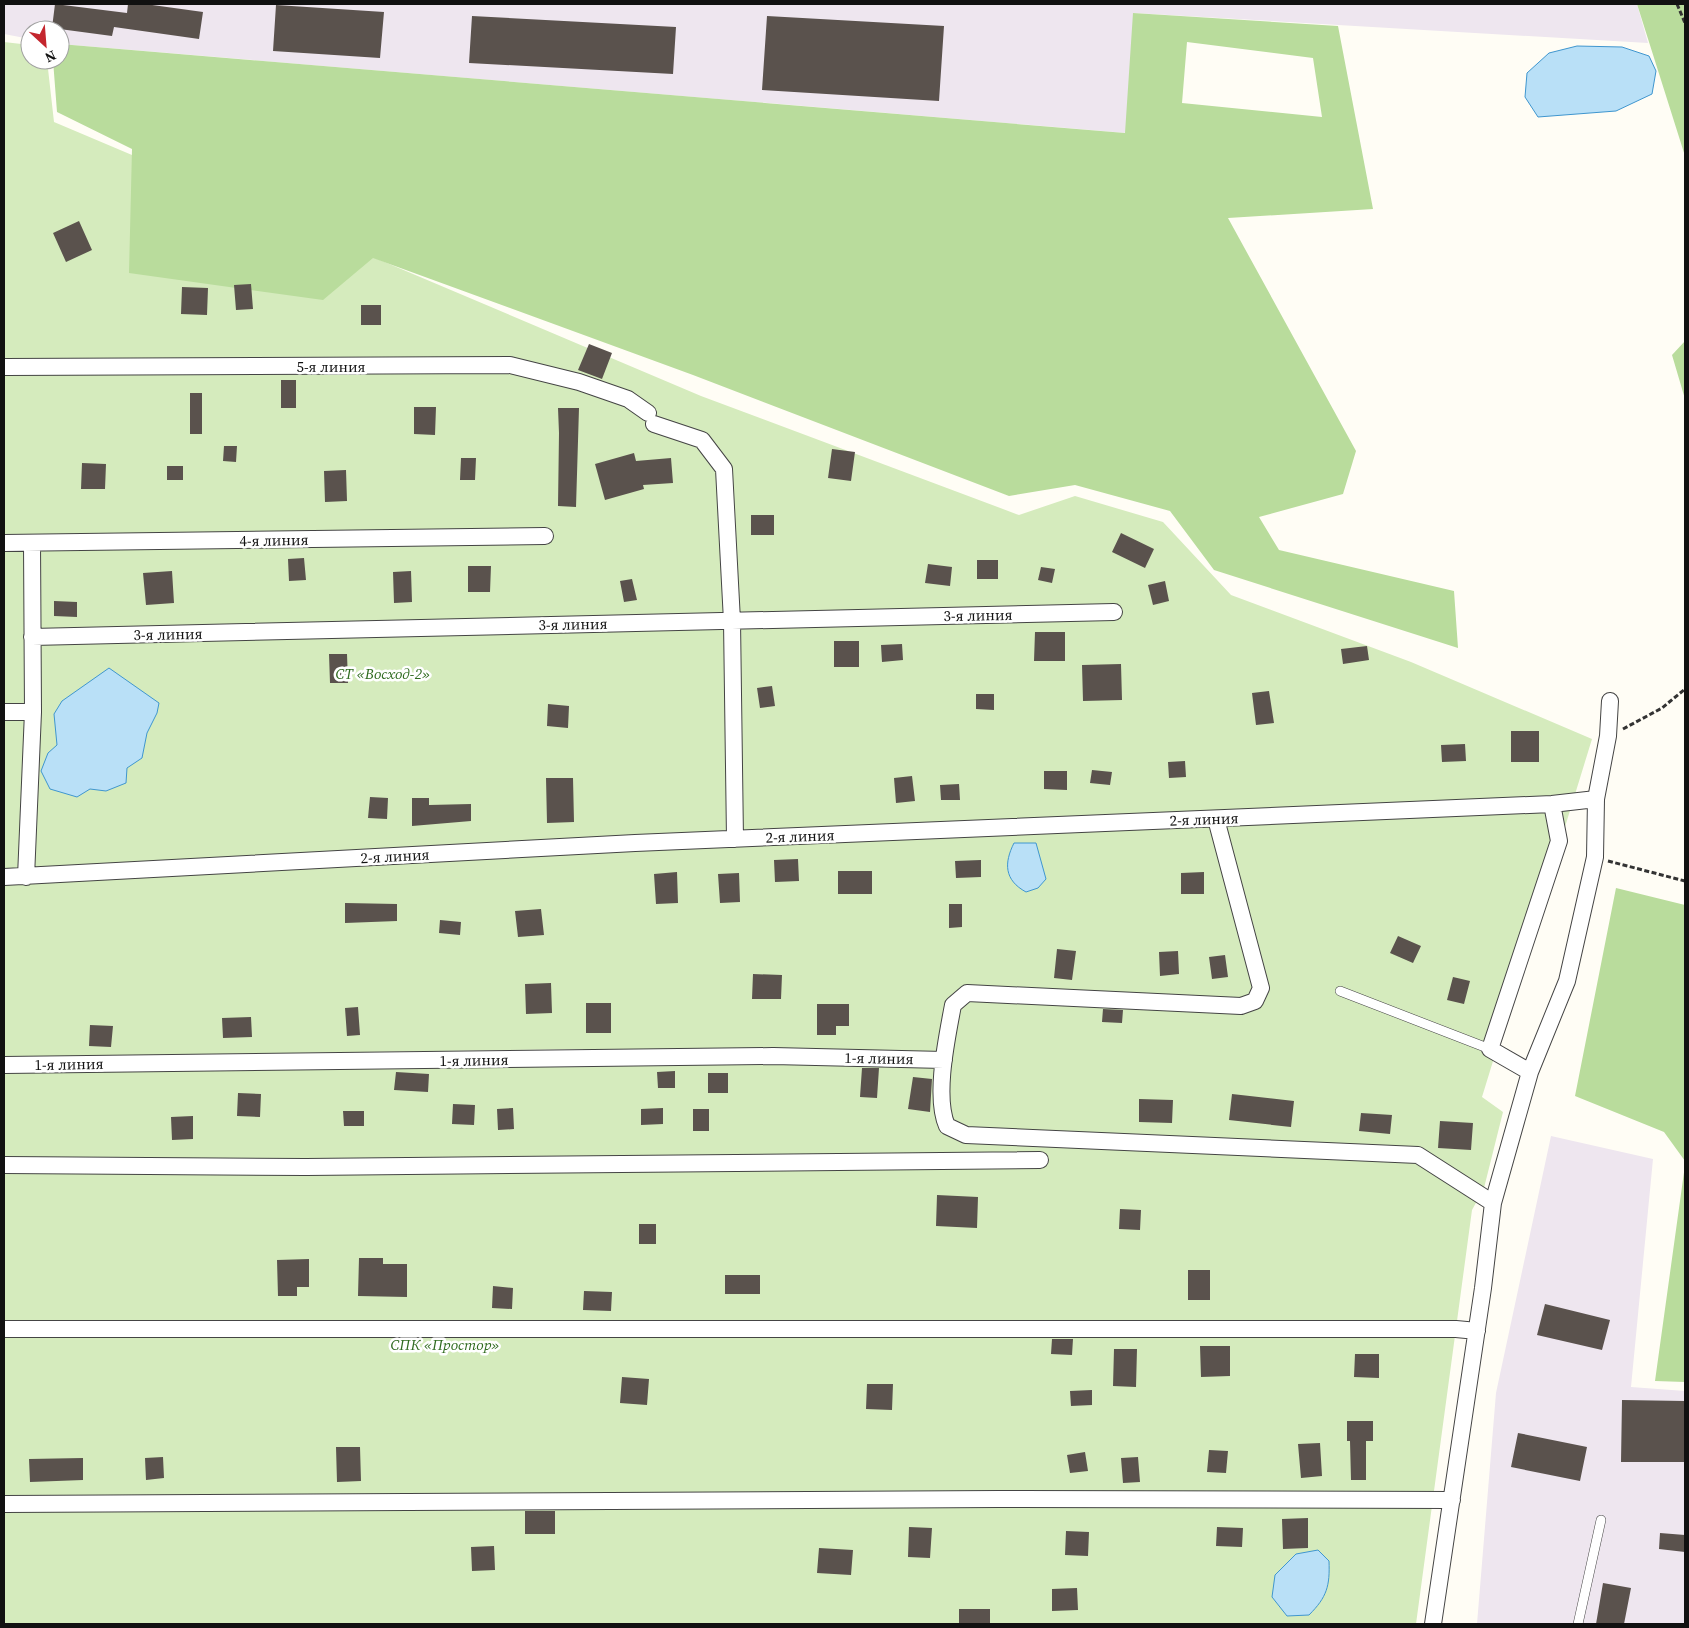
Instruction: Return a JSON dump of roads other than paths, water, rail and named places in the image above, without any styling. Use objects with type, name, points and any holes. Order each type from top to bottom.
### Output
[{"type":"street","name":"5-я линия","points":[[4,367],[510,365],[579,382],[628,399],[651,419],[702,440],[724,468],[732,621],[735,839]]},
{"type":"street","name":"4-я линия","points":[[4,543],[545,536]]},
{"type":"street","points":[[26,877],[33,712],[32,543]]},
{"type":"street","name":"3-я линия","points":[[32,637],[1114,612]]},
{"type":"street","points":[[1433,1624],[1477,1331],[1493,1203],[1530,1072],[1567,981],[1595,857],[1596,799],[1608,736],[1610,701]]},
{"type":"street","points":[[4,712],[33,712]]},
{"type":"street","name":"2-я линия","points":[[4,878],[735,839],[1552,804],[1596,799]]},
{"type":"street","points":[[1530,1072],[1490,1049],[1559,841],[1552,804]]},
{"type":"street","points":[[1216,819],[1261,988],[1255,1001],[1241,1006],[968,993],[953,1005],[944,1060],[942,1115],[947,1126],[966,1135],[1418,1155],[1493,1203]]},
{"type":"street","name":"1-я линия","points":[[4,1065],[773,1056],[944,1060]]},
{"type":"street","points":[[4,1164],[306,1167],[1040,1160]]},
{"type":"street","points":[[4,1329],[1456,1329],[1477,1331]]},
{"type":"street","points":[[4,1504],[998,1499],[1452,1500]]},
{"type":"lane","points":[[1340,991],[1490,1049]]},
{"type":"lane","points":[[1578,1624],[1601,1520]]},
{"type":"water","points":[[1577,46],[1622,47],[1649,56],[1656,71],[1652,94],[1616,111],[1538,117],[1525,97],[1527,73],[1549,53]]},
{"type":"water","points":[[109,668],[159,703],[157,713],[147,733],[142,758],[127,768],[126,783],[106,791],[90,789],[77,797],[50,789],[41,771],[48,753],[57,745],[54,714],[62,701]]},
{"type":"water","points":[[1014,843],[1036,843],[1046,879],[1038,888],[1026,892],[1013,882],[1008,870],[1008,864]]},
{"type":"water","points":[[1318,1550],[1329,1561],[1329,1577],[1324,1597],[1309,1615],[1287,1616],[1272,1597],[1275,1575],[1296,1554]]},
{"type":"park label","name":"СТ «Восход-2»","points":[[383,673]]},
{"type":"park label","name":"СПК «Простор»","points":[[445,1344]]}]
